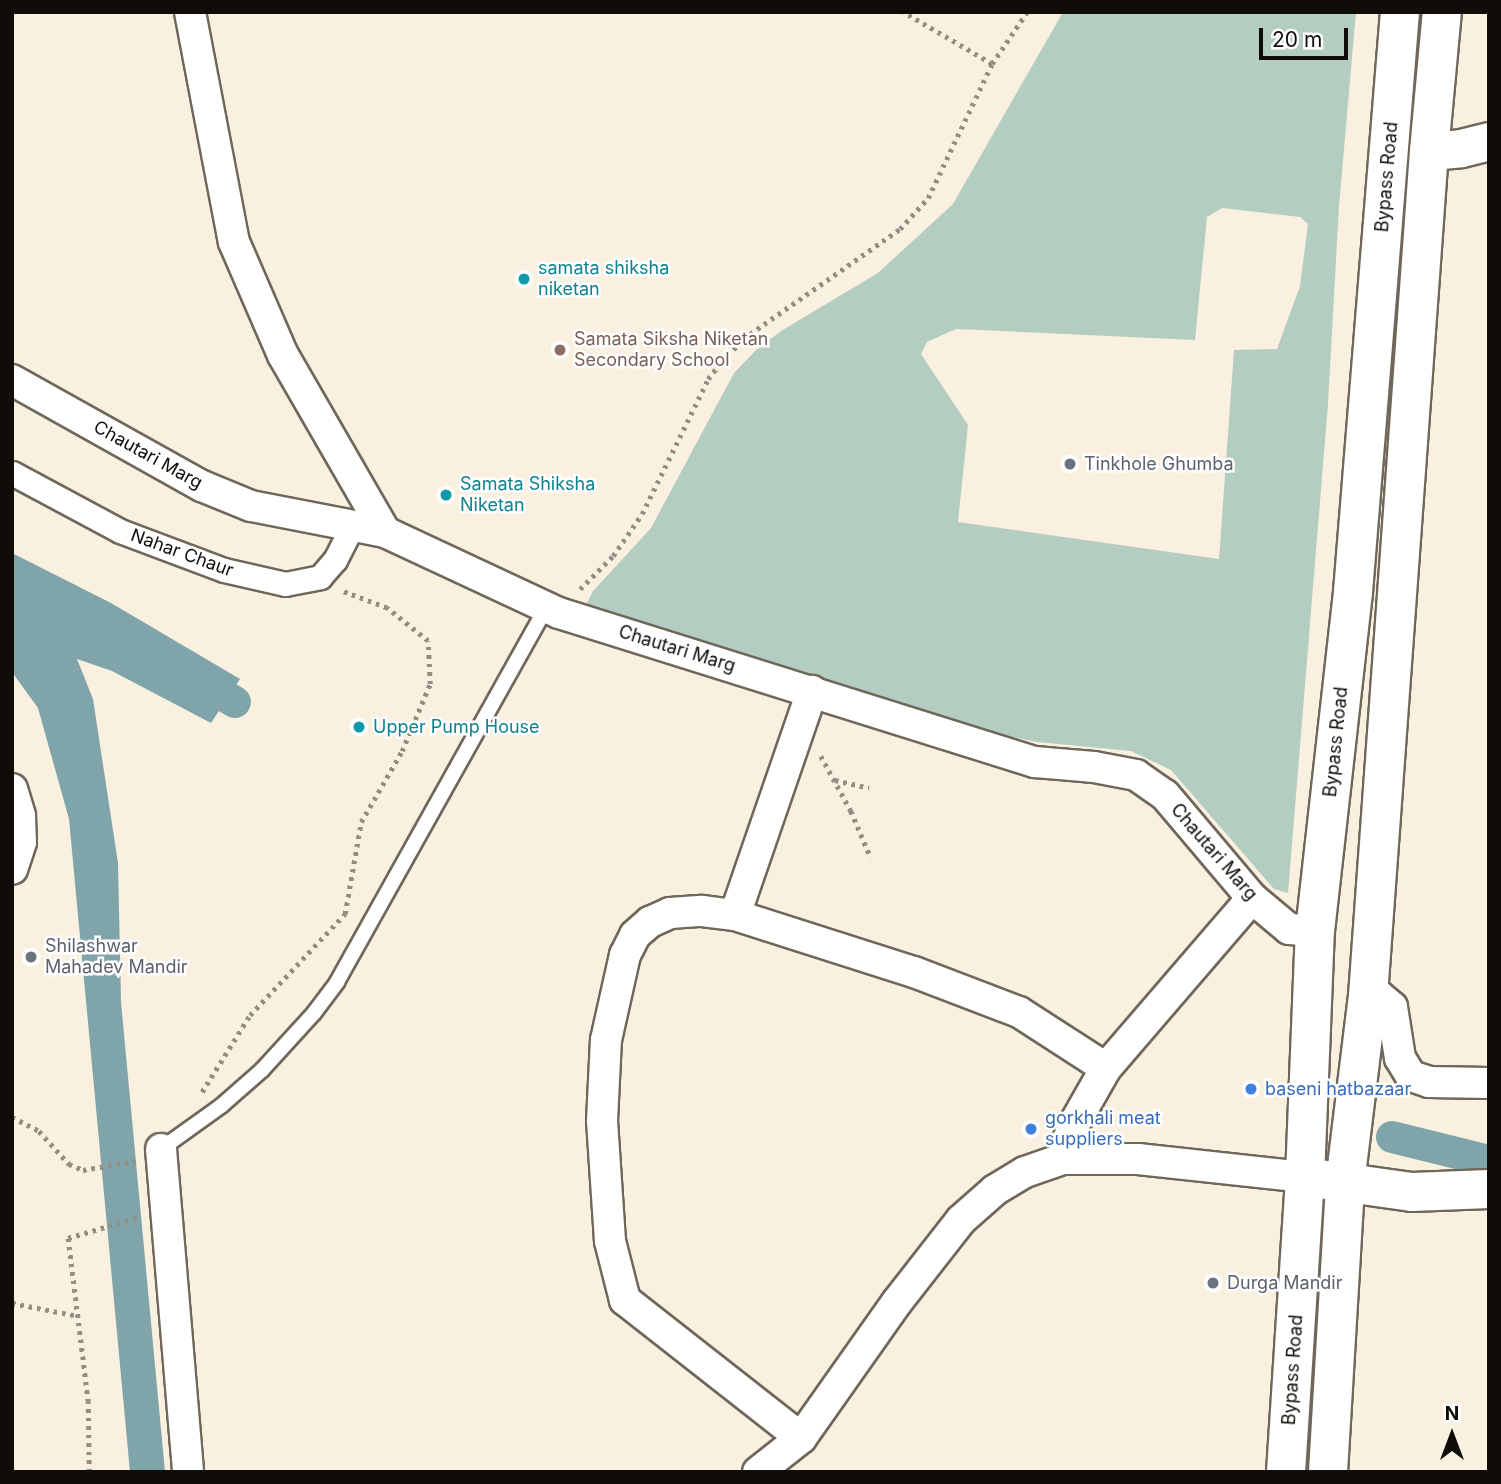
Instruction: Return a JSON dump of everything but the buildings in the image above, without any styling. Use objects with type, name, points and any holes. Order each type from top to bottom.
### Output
[{"type":"main road","name":"Bypass Road","points":[[1286,1472],[1305,1177],[1315,931],[1353,592],[1400,12]]},
{"type":"main road","points":[[1328,1472],[1345,1183],[1368,996],[1429,151],[1442,12]]},
{"type":"main road","points":[[1305,1177],[1412,1192],[1489,1189]]},
{"type":"street","points":[[190,12],[234,242],[283,355],[385,532]]},
{"type":"street","points":[[1429,151],[1461,148],[1489,141]]},
{"type":"street","name":"Chautari Marg","points":[[12,380],[202,486],[251,506],[348,534],[385,532],[553,610],[1035,762],[1094,767],[1136,775],[1164,795],[1252,898],[1289,929],[1315,931]]},
{"type":"street","name":"Nahar Chaur","points":[[12,473],[120,531],[223,570],[285,584],[320,577],[328,570]]},
{"type":"street","points":[[328,570],[348,534]]},
{"type":"street","points":[[735,915],[812,691]]},
{"type":"street","points":[[12,789],[20,816],[21,842],[12,869]]},
{"type":"street","points":[[1062,1159],[1073,1126],[1106,1068],[1252,898]]},
{"type":"street","points":[[801,1437],[625,1300],[610,1241],[602,1121],[606,1040],[625,955],[635,935],[650,922],[670,913],[702,911],[735,915],[914,972],[1018,1012],[1106,1068]]},
{"type":"street","points":[[1368,996],[1379,996],[1392,1007],[1400,1058],[1411,1076],[1429,1082],[1489,1083]]},
{"type":"street","points":[[154,1154],[188,1472]]},
{"type":"street","points":[[758,1472],[801,1437],[897,1302],[961,1220],[995,1190],[1026,1172],[1062,1159],[1138,1159],[1305,1177]]},
{"type":"lane","points":[[154,1154],[221,1106],[262,1070],[314,1013],[337,982],[553,610]]},
{"type":"path","points":[[903,12],[992,64]]},
{"type":"path","points":[[553,610],[613,556],[642,514],[708,379],[727,355],[750,334],[900,229],[928,198],[992,64],[1027,12]]},
{"type":"path","points":[[196,1099],[250,1015],[345,914],[361,821],[402,751],[430,684],[428,641],[387,608],[342,591],[328,570]]},
{"type":"path","points":[[817,750],[834,779],[871,858]]},
{"type":"path","points":[[834,779],[869,788]]},
{"type":"path","points":[[12,1117],[39,1130],[69,1164],[83,1170],[154,1154]]},
{"type":"path","points":[[89,1472],[88,1402],[68,1238],[142,1216]]},
{"type":"path","points":[[12,1303],[78,1316]]},
{"type":"green space","points":[[1063,12],[1356,12],[1339,206],[1328,404],[1288,893],[1274,889],[1171,770],[1131,751],[1037,742],[1003,735],[588,612],[587,603],[593,591],[651,528],[734,373],[756,350],[781,331],[878,273],[953,204]],"holes":[[[1222,208],[1300,217],[1308,224],[1300,286],[1277,349],[1234,350],[1219,559],[958,522],[968,425],[921,354],[927,342],[956,329],[1195,340],[1207,217]]]},
{"type":"water","points":[[12,553],[111,603],[240,679],[211,723],[112,671],[77,659],[93,699],[118,863],[121,1002],[165,1472],[130,1472],[69,819],[38,708],[12,672]]},
{"type":"waterway","points":[[191,676],[235,702]]},
{"type":"waterway","points":[[1392,1137],[1489,1161]]},
{"type":"place","name":"samata shiksha niketan","points":[[524,279]]},
{"type":"place","name":"Samata Siksha Niketan Secondary School","points":[[560,350]]},
{"type":"place","name":"Tinkhole Ghumba","points":[[1070,464]]},
{"type":"place","name":"Samata Shiksha Niketan","points":[[446,495]]},
{"type":"place","name":"Upper Pump House","points":[[359,727]]},
{"type":"place","name":"Shilashwar Mahadev Mandir","points":[[31,957]]},
{"type":"place","name":"baseni hatbazaar","points":[[1251,1089]]},
{"type":"place","name":"gorkhali meat suppliers","points":[[1031,1129]]},
{"type":"place","name":"Durga Mandir","points":[[1213,1283]]}]
